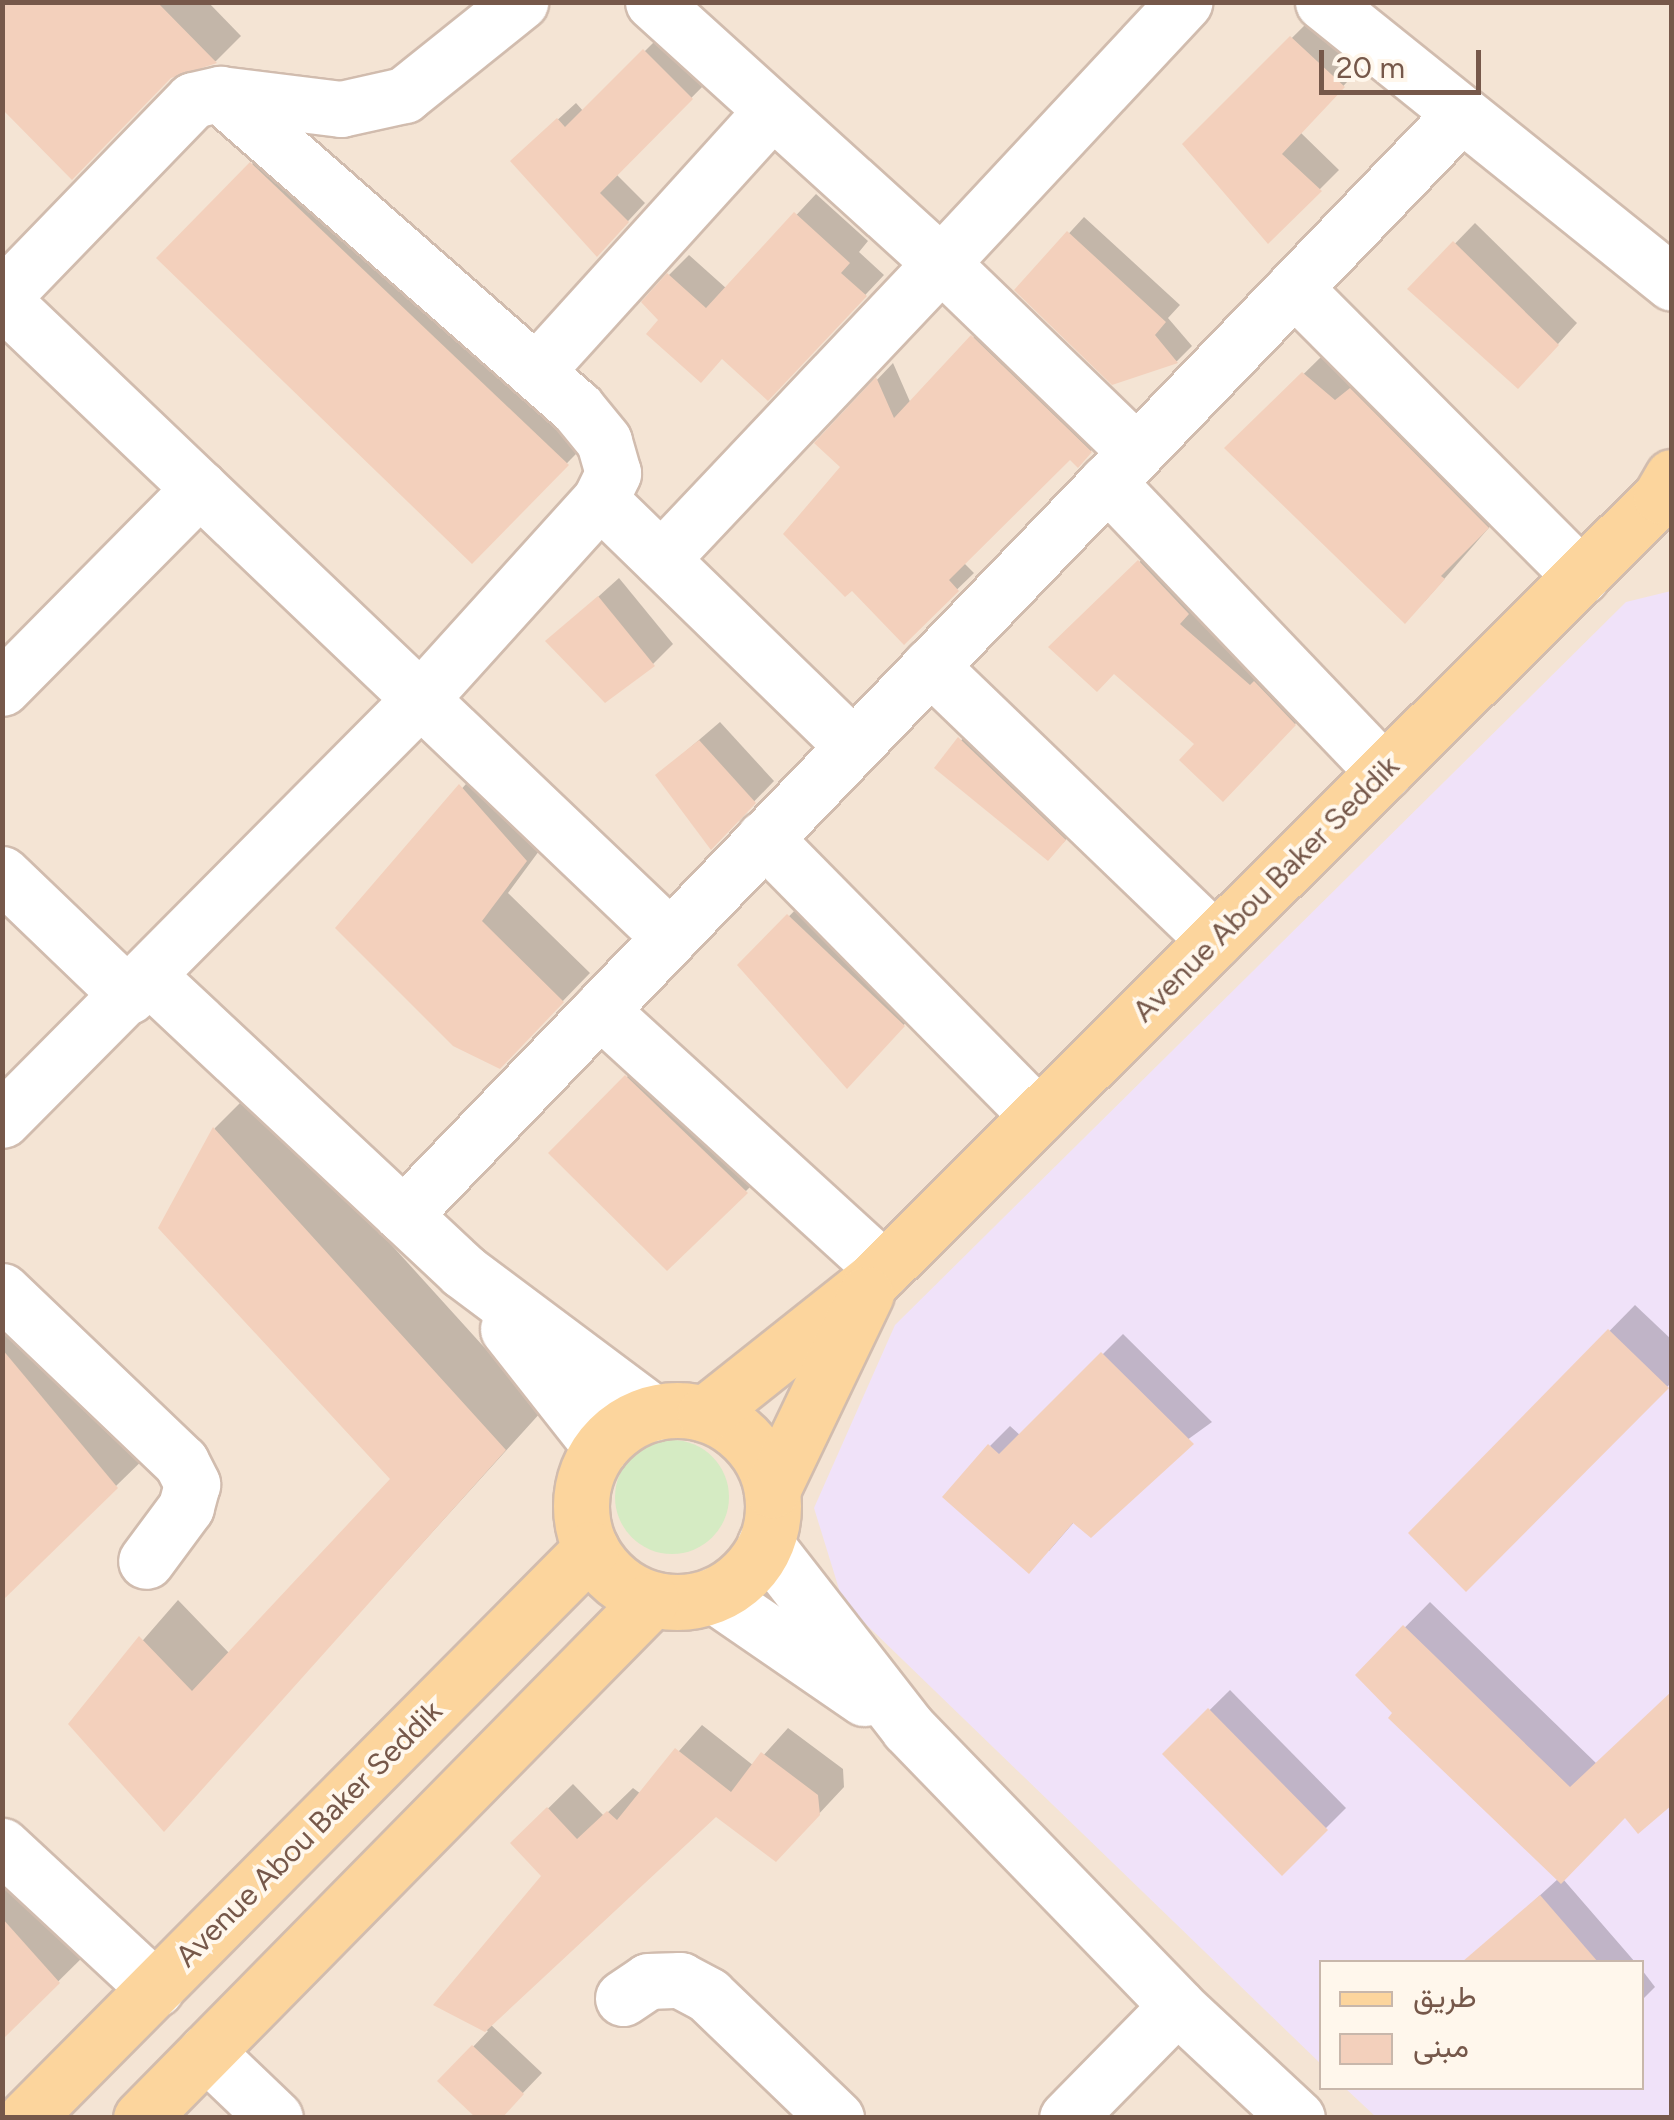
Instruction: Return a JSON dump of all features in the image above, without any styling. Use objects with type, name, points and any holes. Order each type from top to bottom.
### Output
[{"type":"main road","name":"Avenue Abou Baker Seddik","points":[[679,1413],[878,1276],[1668,488]]},
{"type":"main road","name":"Avenue Abou Baker Seddik","points":[[772,1490],[878,1276]]},
{"type":"main road","points":[[679,1413],[749,1442],[772,1490],[765,1544],[753,1566],[714,1595],[651,1600],[606,1572],[591,1549],[581,1515],[584,1479],[602,1447],[624,1426],[679,1413]]},
{"type":"main road","name":"Avenue Abou Baker Seddik","points":[[26,2118],[591,1549]]},
{"type":"main road","points":[[141,2118],[651,1600]]},
{"type":"street","points":[[520,2],[404,95],[340,110],[220,94],[193,100],[2,298],[670,937]]},
{"type":"street","points":[[653,2],[942,262],[1384,772]]},
{"type":"street","points":[[661,559],[1184,2]]},
{"type":"street","points":[[1323,2],[1672,282]]},
{"type":"street","points":[[2,1120],[421,698],[600,500],[613,474],[604,441],[536,371],[220,94]]},
{"type":"street","points":[[536,371],[771,112]]},
{"type":"street","points":[[403,1215],[1460,115]]},
{"type":"street","points":[[1294,288],[1581,576]]},
{"type":"street","points":[[2,688],[200,488]]},
{"type":"street","points":[[600,500],[854,746]]},
{"type":"street","points":[[930,666],[1216,940]]},
{"type":"street","points":[[764,838],[1038,1116]]},
{"type":"street","points":[[2,874],[139,986],[463,1271],[602,1447]]},
{"type":"street","points":[[600,1010],[878,1276]]},
{"type":"street","points":[[463,1271],[679,1413]]},
{"type":"street","points":[[2,1291],[181,1462],[192,1484],[186,1507],[146,1560]]},
{"type":"street","points":[[765,1544],[908,1728],[1177,2006],[1297,2118]]},
{"type":"street","points":[[714,1595],[908,1728]]},
{"type":"street","points":[[2,1846],[156,1989]]},
{"type":"street","points":[[623,1998],[648,1981],[680,1980],[708,1995],[836,2118]]},
{"type":"street","points":[[1067,2118],[1177,2006]]},
{"type":"street","points":[[206,2052],[275,2118]]},
{"type":"shaded area","points":[[3,3],[1671,3],[1671,2117],[3,2117]]},
{"type":"shaded area","points":[[1671,591],[1671,2117],[1376,2117],[1347,2090],[1644,2090],[1644,1960],[1319,1960],[1319,2062],[843,1602],[814,1508],[895,1325],[1626,602]]},
{"type":"green space","points":[[672,1440],[694,1444],[712,1457],[725,1475],[729,1497],[725,1519],[712,1537],[694,1550],[672,1554],[650,1550],[632,1537],[619,1519],[615,1497],[619,1475],[632,1457],[650,1444]]},
{"type":"building","points":[[2,2],[157,2],[217,63],[171,78],[72,180],[2,109]]},
{"type":"building","points":[[1290,36],[1345,87],[1282,154],[1322,191],[1268,244],[1182,144]]},
{"type":"building","points":[[643,49],[693,99],[600,193],[629,222],[597,257],[510,161],[557,118],[565,127]]},
{"type":"building","points":[[250,162],[569,465],[472,564],[156,258]]},
{"type":"building","points":[[794,212],[850,263],[841,273],[867,296],[768,401],[722,359],[701,383],[646,334],[658,320],[641,302],[667,273],[706,308]]},
{"type":"building","points":[[1067,231],[1166,322],[1155,335],[1178,363],[1112,385],[1014,290]]},
{"type":"building","points":[[1453,241],[1559,345],[1518,389],[1407,289]]},
{"type":"building","points":[[971,335],[1092,452],[1078,468],[1070,460],[949,580],[959,591],[904,645],[852,591],[845,597],[783,534],[840,467],[814,443],[876,377],[894,418]]},
{"type":"building","points":[[1302,372],[1335,400],[1350,388],[1489,528],[1441,576],[1445,579],[1405,624],[1224,448]]},
{"type":"building","points":[[1138,560],[1189,614],[1180,624],[1250,685],[1254,681],[1296,725],[1223,802],[1179,760],[1194,744],[1114,674],[1097,692],[1048,647]]},
{"type":"building","points":[[598,596],[655,666],[605,703],[545,641]]},
{"type":"building","points":[[958,737],[1066,840],[1048,861],[934,768]]},
{"type":"building","points":[[699,740],[756,803],[711,850],[655,775]]},
{"type":"building","points":[[459,784],[527,861],[482,921],[564,1002],[500,1069],[453,1046],[335,928]]},
{"type":"building","points":[[787,914],[905,1026],[847,1089],[737,965]]},
{"type":"building","points":[[625,1075],[748,1193],[667,1271],[548,1153]]},
{"type":"building","points":[[213,1127],[506,1450],[164,1832],[68,1724],[139,1636],[192,1691],[390,1479],[158,1228]]},
{"type":"building","points":[[1608,1329],[1669,1388],[1466,1592],[1408,1533]]},
{"type":"building","points":[[2,1349],[118,1488],[2,1601]]},
{"type":"building","points":[[1101,1352],[1194,1444],[1091,1538],[1073,1523],[1029,1574],[942,1497],[988,1444],[999,1454]]},
{"type":"building","points":[[1403,1625],[1570,1787],[1672,1691],[1672,1805],[1638,1834],[1625,1818],[1561,1884],[1388,1718],[1392,1713],[1355,1675]]},
{"type":"building","points":[[1208,1708],[1328,1830],[1282,1876],[1162,1754]]},
{"type":"building","points":[[675,1748],[731,1792],[761,1752],[818,1795],[820,1815],[776,1862],[716,1817],[485,2032],[433,2005],[541,1876],[510,1843],[547,1807],[577,1839],[607,1811],[617,1820]]},
{"type":"building","points":[[1540,1895],[1596,1960],[1464,1960]]},
{"type":"building","points":[[2,1918],[60,1983],[2,2040]]},
{"type":"building","points":[[472,2045],[524,2094],[502,2118],[476,2118],[437,2081]]}]
